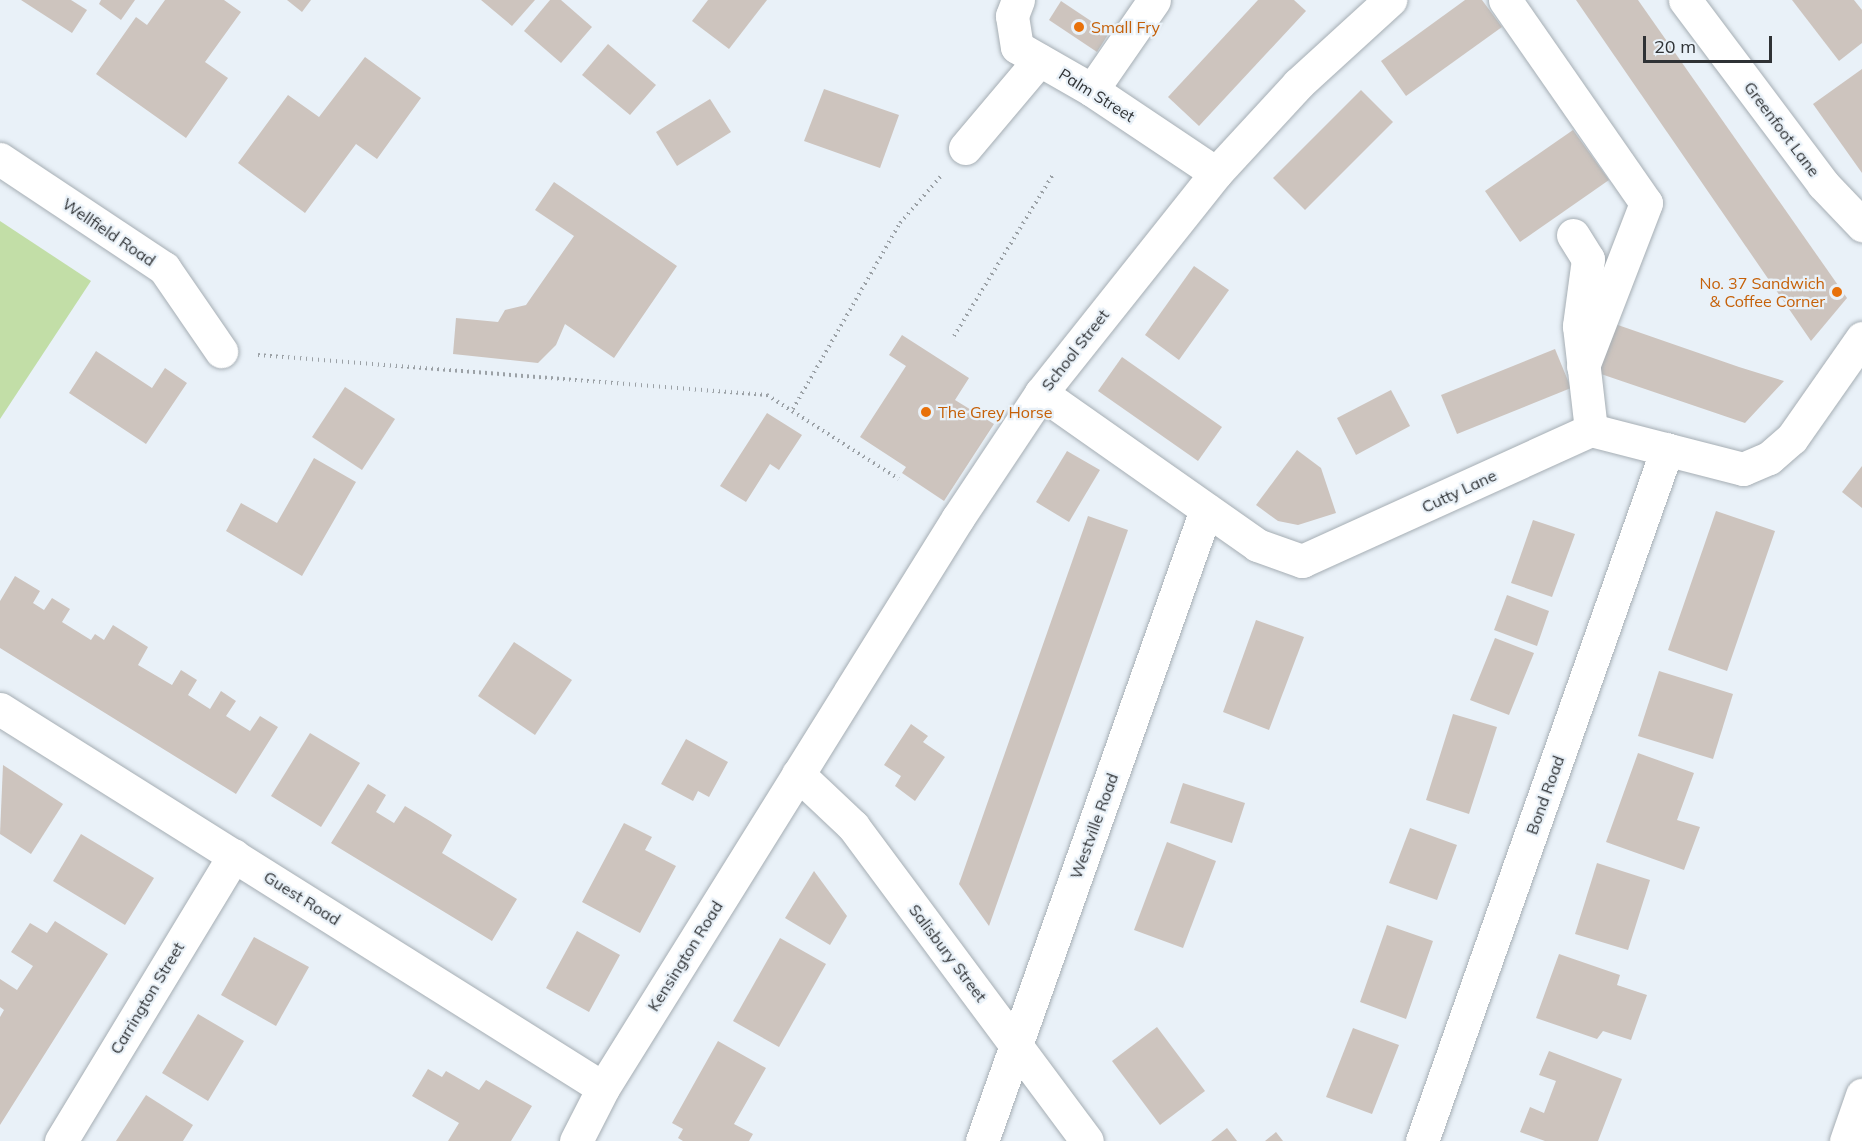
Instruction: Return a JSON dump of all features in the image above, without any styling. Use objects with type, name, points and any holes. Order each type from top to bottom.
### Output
[{"type":"street","name":"Palm Street","points":[[1018,0],[1012,16],[1017,47],[1092,90],[1216,173]]},
{"type":"street","points":[[1092,90],[1154,0]]},
{"type":"street","name":"School Street","points":[[798,774],[1041,393],[1216,173],[1298,84],[1390,0]]},
{"type":"street","points":[[1505,0],[1647,203],[1583,366]]},
{"type":"street","name":"Greenfoot Lane","points":[[1685,0],[1823,184],[1862,225]]},
{"type":"street","points":[[965,148],[1039,60]]},
{"type":"street","name":"Wellfield Road","points":[[0,159],[164,268],[221,351]]},
{"type":"street","points":[[1573,235],[1588,259],[1579,326],[1591,430],[1743,470],[1769,458],[1792,438],[1862,338]]},
{"type":"street","name":"Cutty Lane","points":[[1041,393],[1257,545],[1302,561],[1591,430]]},
{"type":"street","name":"Bond Road","points":[[1422,1141],[1668,449]]},
{"type":"street","name":"Westville Road","points":[[982,1141],[1206,510]]},
{"type":"street","name":"Guest Road","points":[[0,709],[603,1088]]},
{"type":"street","name":"Salisbury Street","points":[[798,774],[853,826],[1087,1141]]},
{"type":"street","name":"Kensington Road","points":[[576,1141],[603,1088],[798,774]]},
{"type":"street","name":"Carrington Street","points":[[61,1141],[234,855]]},
{"type":"street","points":[[1846,1141],[1862,1095]]},
{"type":"path","points":[[793,409],[900,223],[965,148]]},
{"type":"path","points":[[954,336],[1052,176]]},
{"type":"path","points":[[221,351],[767,395],[793,409],[899,479]]},
{"type":"green space","points":[[0,221],[91,281],[0,419]]},
{"type":"building","points":[[21,0],[71,0],[87,10],[72,33]]},
{"type":"building","points":[[101,0],[135,0],[121,20],[99,4]]},
{"type":"building","points":[[165,0],[224,0],[241,12],[205,62],[228,78],[186,138],[96,74],[136,17],[147,25]]},
{"type":"building","points":[[287,0],[311,0],[302,12]]},
{"type":"building","points":[[481,0],[535,0],[512,26]]},
{"type":"building","points":[[550,0],[561,0],[592,27],[561,63],[524,31]]},
{"type":"building","points":[[708,0],[767,0],[729,49],[692,21]]},
{"type":"building","points":[[1258,0],[1294,0],[1306,11],[1199,126],[1168,97]]},
{"type":"building","points":[[1465,0],[1482,0],[1502,27],[1406,96],[1381,61]]},
{"type":"building","points":[[1576,0],[1638,0],[1847,298],[1811,341]]},
{"type":"building","points":[[1792,0],[1854,0],[1862,10],[1862,43],[1839,61]]},
{"type":"building","name":"Small Fry","points":[[1061,1],[1109,33],[1097,52],[1049,20]]},
{"type":"building","points":[[608,44],[656,85],[630,115],[582,75]]},
{"type":"building","points":[[365,57],[421,98],[377,159],[356,144],[305,213],[238,163],[288,95],[319,117]]},
{"type":"building","points":[[1862,69],[1862,173],[1813,104]]},
{"type":"building","points":[[824,89],[899,115],[880,168],[804,141]]},
{"type":"building","points":[[1361,90],[1393,122],[1305,210],[1273,178]]},
{"type":"building","points":[[710,99],[731,132],[677,166],[656,132]]},
{"type":"building","points":[[1573,130],[1609,180],[1520,242],[1485,191]]},
{"type":"building","points":[[554,182],[677,266],[614,358],[565,324],[556,345],[538,363],[453,354],[456,318],[498,322],[505,310],[526,305],[574,236],[535,210]]},
{"type":"building","points":[[1194,266],[1229,290],[1179,360],[1145,335]]},
{"type":"building","points":[[1615,324],[1784,381],[1745,423],[1598,373]]},
{"type":"building","name":"The Grey Horse","points":[[902,335],[969,378],[955,400],[994,424],[944,501],[902,473],[906,467],[860,437],[906,366],[889,355]]},
{"type":"building","points":[[1555,349],[1571,388],[1457,434],[1441,395]]},
{"type":"building","points":[[96,351],[152,388],[165,368],[187,383],[146,444],[69,393]]},
{"type":"building","points":[[1122,357],[1222,427],[1198,461],[1098,391]]},
{"type":"building","points":[[345,387],[395,419],[362,470],[312,437]]},
{"type":"building","points":[[1391,390],[1410,426],[1356,455],[1337,418]]},
{"type":"building","points":[[767,413],[802,435],[779,470],[770,464],[746,502],[720,486]]},
{"type":"building","points":[[1297,450],[1321,468],[1336,513],[1298,525],[1278,521],[1256,505]]},
{"type":"building","points":[[1067,451],[1100,470],[1069,522],[1036,502]]},
{"type":"building","points":[[314,458],[356,482],[302,576],[226,531],[241,503],[277,523]]},
{"type":"building","points":[[1862,466],[1862,508],[1842,492]]},
{"type":"building","points":[[1716,511],[1775,531],[1727,671],[1668,650]]},
{"type":"building","points":[[1088,516],[1128,530],[989,926],[959,884]]},
{"type":"building","points":[[1533,520],[1575,534],[1552,597],[1511,583]]},
{"type":"building","points":[[15,576],[40,591],[33,603],[44,610],[52,598],[70,609],[62,622],[91,640],[95,634],[104,640],[113,625],[148,647],[138,665],[172,685],[181,670],[197,680],[188,695],[210,709],[221,691],[236,701],[226,716],[250,731],[260,716],[278,727],[236,794],[0,648],[0,601]]},
{"type":"building","points":[[1507,595],[1549,611],[1537,646],[1494,630]]},
{"type":"building","points":[[1256,620],[1304,637],[1269,730],[1223,712]]},
{"type":"building","points":[[1495,638],[1534,653],[1509,715],[1470,700]]},
{"type":"building","points":[[514,642],[572,680],[535,735],[478,696]]},
{"type":"building","points":[[1659,671],[1733,694],[1713,759],[1638,736]]},
{"type":"building","points":[[1453,714],[1497,727],[1469,814],[1426,800]]},
{"type":"building","points":[[911,724],[928,736],[923,742],[945,757],[915,801],[895,786],[901,776],[884,765]]},
{"type":"building","points":[[310,733],[360,763],[321,827],[271,796]]},
{"type":"building","points":[[686,739],[728,762],[709,797],[698,791],[693,801],[661,784]]},
{"type":"building","points":[[1638,753],[1694,773],[1677,820],[1700,827],[1684,870],[1606,842]]},
{"type":"building","points":[[3,765],[63,804],[31,854],[0,834]]},
{"type":"building","points":[[1183,783],[1245,803],[1232,843],[1170,823]]},
{"type":"building","points":[[368,784],[386,795],[376,812],[394,823],[405,806],[430,821],[452,835],[442,853],[517,899],[492,941],[331,843]]},
{"type":"building","points":[[624,823],[652,837],[645,850],[676,866],[640,933],[582,902]]},
{"type":"building","points":[[1410,828],[1457,845],[1437,900],[1389,883]]},
{"type":"building","points":[[81,834],[154,878],[125,925],[53,881]]},
{"type":"building","points":[[1167,842],[1216,861],[1183,948],[1134,930]]},
{"type":"building","points":[[1597,863],[1650,880],[1628,950],[1575,934]]},
{"type":"building","points":[[814,871],[847,916],[830,945],[785,918]]},
{"type":"building","points":[[55,921],[108,954],[0,1125],[0,1017],[4,1010],[0,1007],[0,979],[17,990],[33,966],[11,952],[30,923],[47,933]]},
{"type":"building","points":[[1387,925],[1433,941],[1406,1019],[1360,1002]]},
{"type":"building","points":[[577,931],[620,955],[589,1012],[546,988]]},
{"type":"building","points":[[254,937],[309,967],[276,1026],[221,995]]},
{"type":"building","points":[[780,938],[826,964],[779,1047],[733,1021]]},
{"type":"building","points":[[1559,954],[1620,975],[1617,985],[1647,995],[1631,1040],[1603,1031],[1597,1039],[1536,1018]]},
{"type":"building","points":[[198,1014],[244,1041],[208,1101],[162,1073]]},
{"type":"building","points":[[1157,1027],[1205,1091],[1160,1125],[1112,1061]]},
{"type":"building","points":[[1353,1028],[1399,1045],[1372,1114],[1326,1097]]},
{"type":"building","points":[[718,1041],[766,1068],[734,1124],[753,1134],[749,1141],[683,1141],[678,1138],[683,1129],[672,1123]]},
{"type":"building","points":[[1549,1051],[1622,1079],[1598,1141],[1545,1141],[1520,1132],[1530,1107],[1544,1113],[1556,1081],[1539,1075]]},
{"type":"building","points":[[428,1069],[442,1077],[446,1071],[479,1090],[486,1080],[532,1106],[511,1141],[448,1141],[459,1123],[412,1096]]},
{"type":"building","points":[[146,1095],[193,1125],[183,1141],[116,1141]]},
{"type":"building","points":[[1227,1128],[1237,1141],[1211,1141]]},
{"type":"building","points":[[1276,1132],[1283,1141],[1265,1141]]},
{"type":"place","name":"Small Fry","points":[[1079,27]]},
{"type":"place","name":"No. 37 Sandwich & Coffee Corner","points":[[1837,292]]},
{"type":"place","name":"The Grey Horse","points":[[926,412]]}]
